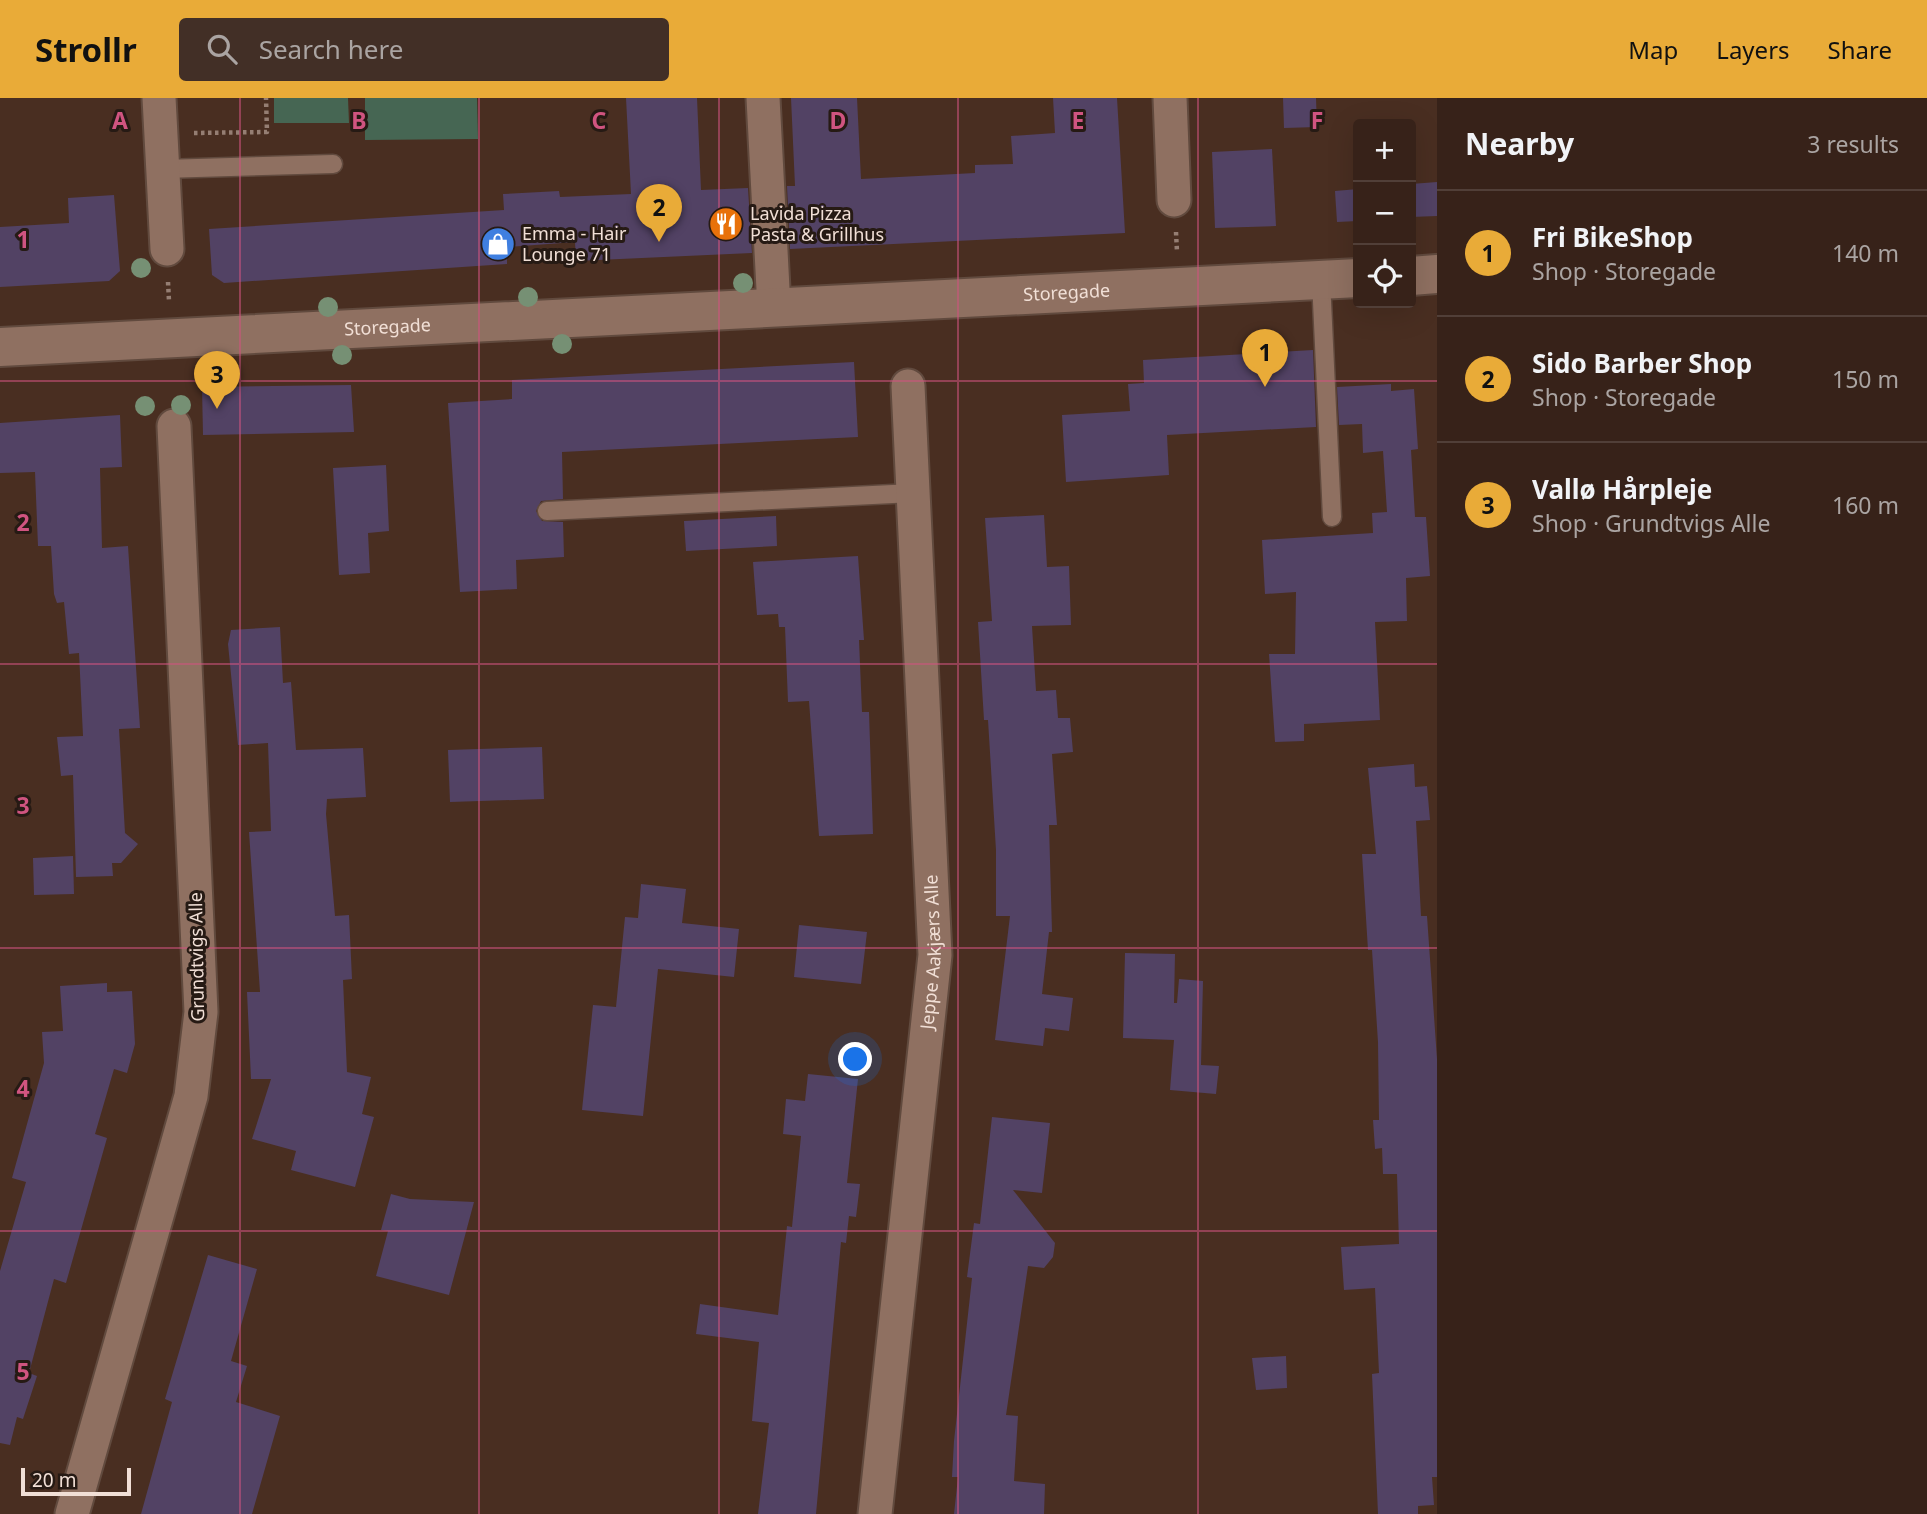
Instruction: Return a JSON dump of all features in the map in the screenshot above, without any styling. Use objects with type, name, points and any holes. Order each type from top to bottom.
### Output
[{"type":"street","points":[[159,98],[167,249]]},
{"type":"street","points":[[763,98],[774,308]]},
{"type":"street","points":[[1170,98],[1174,200]]},
{"type":"street","points":[[1416,275],[1437,274]]},
{"type":"street","name":"Storegade","points":[[0,347],[1340,279]]},
{"type":"street","name":"Jeppe Aakjærs Alle","points":[[875,1514],[935,955],[908,386]]},
{"type":"street","name":"Grundtvigs Alle","points":[[72,1514],[191,1097],[201,1012],[174,426]]},
{"type":"lane","points":[[163,169],[333,164]]},
{"type":"lane","points":[[1332,517],[1340,279]]},
{"type":"lane","points":[[547,511],[913,493]]},
{"type":"path","points":[[188,133],[267,132],[266,98]]},
{"type":"path","points":[[1174,200],[1179,287]]},
{"type":"green space","points":[[274,98],[348,98],[349,123],[274,123]]},
{"type":"green space","points":[[365,98],[477,98],[478,139],[365,140]]},
{"type":"building","points":[[626,98],[697,98],[701,190],[748,188],[752,253],[576,261],[575,242],[507,247],[507,264],[224,283],[212,275],[209,229],[504,210],[503,194],[559,191],[560,197],[631,194]]},
{"type":"building","points":[[791,98],[857,98],[861,179],[975,173],[975,165],[1013,164],[1011,136],[1055,133],[1053,98],[1117,98],[1125,233],[790,249],[787,186],[795,186]]},
{"type":"building","points":[[1283,98],[1316,98],[1317,127],[1284,128]]},
{"type":"building","points":[[1272,149],[1276,226],[1215,228],[1212,152]]},
{"type":"building","points":[[1437,182],[1437,216],[1416,217],[1416,184]]},
{"type":"building","points":[[1353,189],[1353,221],[1337,222],[1335,191]]},
{"type":"building","points":[[114,195],[120,271],[109,281],[0,287],[0,227],[69,223],[68,198]]},
{"type":"building","points":[[1313,350],[1316,427],[1167,435],[1169,475],[1066,482],[1062,415],[1130,411],[1128,384],[1144,383],[1143,360]]},
{"type":"building","points":[[854,362],[858,437],[562,452],[563,499],[541,501],[536,511],[542,521],[563,522],[564,557],[516,560],[517,589],[460,592],[448,403],[512,399],[512,380]]},
{"type":"building","points":[[1391,384],[1391,391],[1414,389],[1418,449],[1411,450],[1415,517],[1426,517],[1430,576],[1406,578],[1407,621],[1375,622],[1380,720],[1304,724],[1304,741],[1275,742],[1269,654],[1295,654],[1296,592],[1265,594],[1262,540],[1373,533],[1372,513],[1387,512],[1383,451],[1363,453],[1362,424],[1339,425],[1337,387]]},
{"type":"building","points":[[351,385],[354,432],[203,435],[202,387]]},
{"type":"building","points":[[120,415],[122,467],[100,468],[102,548],[128,546],[140,728],[119,729],[125,833],[138,844],[121,863],[112,863],[113,876],[76,877],[73,775],[61,776],[57,737],[83,736],[79,653],[69,654],[64,602],[57,603],[54,594],[51,546],[38,546],[35,472],[0,473],[0,423]]},
{"type":"building","points":[[386,465],[389,531],[368,533],[370,573],[339,575],[333,468]]},
{"type":"building","points":[[1044,515],[1047,567],[1069,566],[1071,625],[1032,626],[1036,691],[1056,690],[1058,718],[1070,718],[1073,752],[1052,754],[1057,825],[1049,825],[1052,932],[1049,932],[1042,994],[1073,998],[1069,1031],[1045,1028],[1043,1046],[995,1040],[1010,916],[996,916],[996,850],[988,720],[984,720],[978,622],[992,621],[985,518]]},
{"type":"building","points":[[776,516],[777,546],[686,551],[684,521]]},
{"type":"building","points":[[858,556],[864,640],[859,640],[862,712],[869,712],[873,834],[819,836],[809,701],[788,702],[785,627],[779,627],[778,614],[757,615],[753,562]]},
{"type":"building","points":[[280,627],[283,683],[291,682],[296,750],[363,748],[366,797],[327,799],[326,814],[335,916],[349,915],[352,979],[343,980],[347,1072],[371,1077],[362,1114],[374,1117],[355,1187],[291,1170],[296,1151],[252,1139],[271,1079],[251,1079],[247,992],[260,992],[249,832],[271,831],[268,743],[238,745],[228,644],[231,630]]},
{"type":"building","points":[[542,747],[544,799],[450,802],[448,750]]},
{"type":"building","points":[[1414,764],[1415,787],[1427,786],[1430,820],[1416,821],[1421,916],[1427,916],[1437,1059],[1437,1477],[1432,1477],[1434,1505],[1418,1506],[1418,1514],[1378,1514],[1372,1374],[1379,1373],[1375,1288],[1344,1290],[1341,1247],[1399,1244],[1397,1174],[1383,1174],[1382,1148],[1375,1149],[1373,1120],[1379,1120],[1378,1042],[1372,950],[1368,950],[1362,854],[1376,854],[1368,768]]},
{"type":"building","points":[[73,856],[74,894],[34,895],[33,858]]},
{"type":"building","points":[[641,884],[686,889],[682,923],[739,929],[734,977],[658,969],[643,1116],[582,1110],[593,1005],[616,1007],[625,917],[638,918]]},
{"type":"building","points":[[799,925],[867,932],[861,984],[794,977]]},
{"type":"building","points":[[1125,953],[1175,954],[1174,1003],[1177,1003],[1179,979],[1203,981],[1201,1065],[1219,1066],[1216,1094],[1170,1090],[1174,1040],[1123,1038]]},
{"type":"building","points":[[107,983],[107,992],[132,991],[135,1044],[127,1073],[114,1069],[95,1134],[107,1138],[66,1283],[54,1279],[29,1373],[37,1376],[23,1419],[17,1417],[10,1445],[0,1443],[0,1271],[26,1182],[12,1178],[44,1063],[42,1032],[63,1031],[60,986]]},
{"type":"building","points":[[808,1074],[858,1079],[847,1183],[860,1184],[856,1217],[849,1216],[846,1243],[841,1242],[816,1514],[758,1514],[769,1423],[752,1421],[759,1342],[696,1334],[700,1304],[778,1315],[787,1226],[792,1227],[801,1136],[783,1134],[786,1099],[805,1101]]},
{"type":"building","points":[[992,1117],[1050,1123],[1042,1193],[1013,1190],[1055,1243],[1053,1257],[1044,1268],[1028,1266],[1006,1415],[1018,1416],[1014,1481],[1045,1484],[1044,1514],[954,1514],[958,1477],[952,1477],[954,1441],[972,1278],[967,1277],[974,1223],[980,1224]]},
{"type":"building","points":[[391,1194],[410,1199],[474,1202],[449,1295],[376,1276],[388,1231],[381,1230]]},
{"type":"building","points":[[208,1255],[257,1269],[231,1361],[247,1366],[236,1402],[280,1416],[252,1514],[141,1514],[172,1402],[165,1399]]},
{"type":"building","points":[[1286,1356],[1287,1388],[1256,1390],[1252,1358]]},
{"type":"place","name":"Lavida Pizza Pasta & Grillhus","points":[[726,224]]},
{"type":"place","name":"Sido Barber Shop","points":[[659,242]]},
{"type":"place","name":"Emma - Hair Lounge 71","points":[[498,244]]},
{"type":"place","name":"Fri BikeShop","points":[[1265,387]]},
{"type":"place","name":"Vallø Hårpleje","points":[[217,409]]}]
